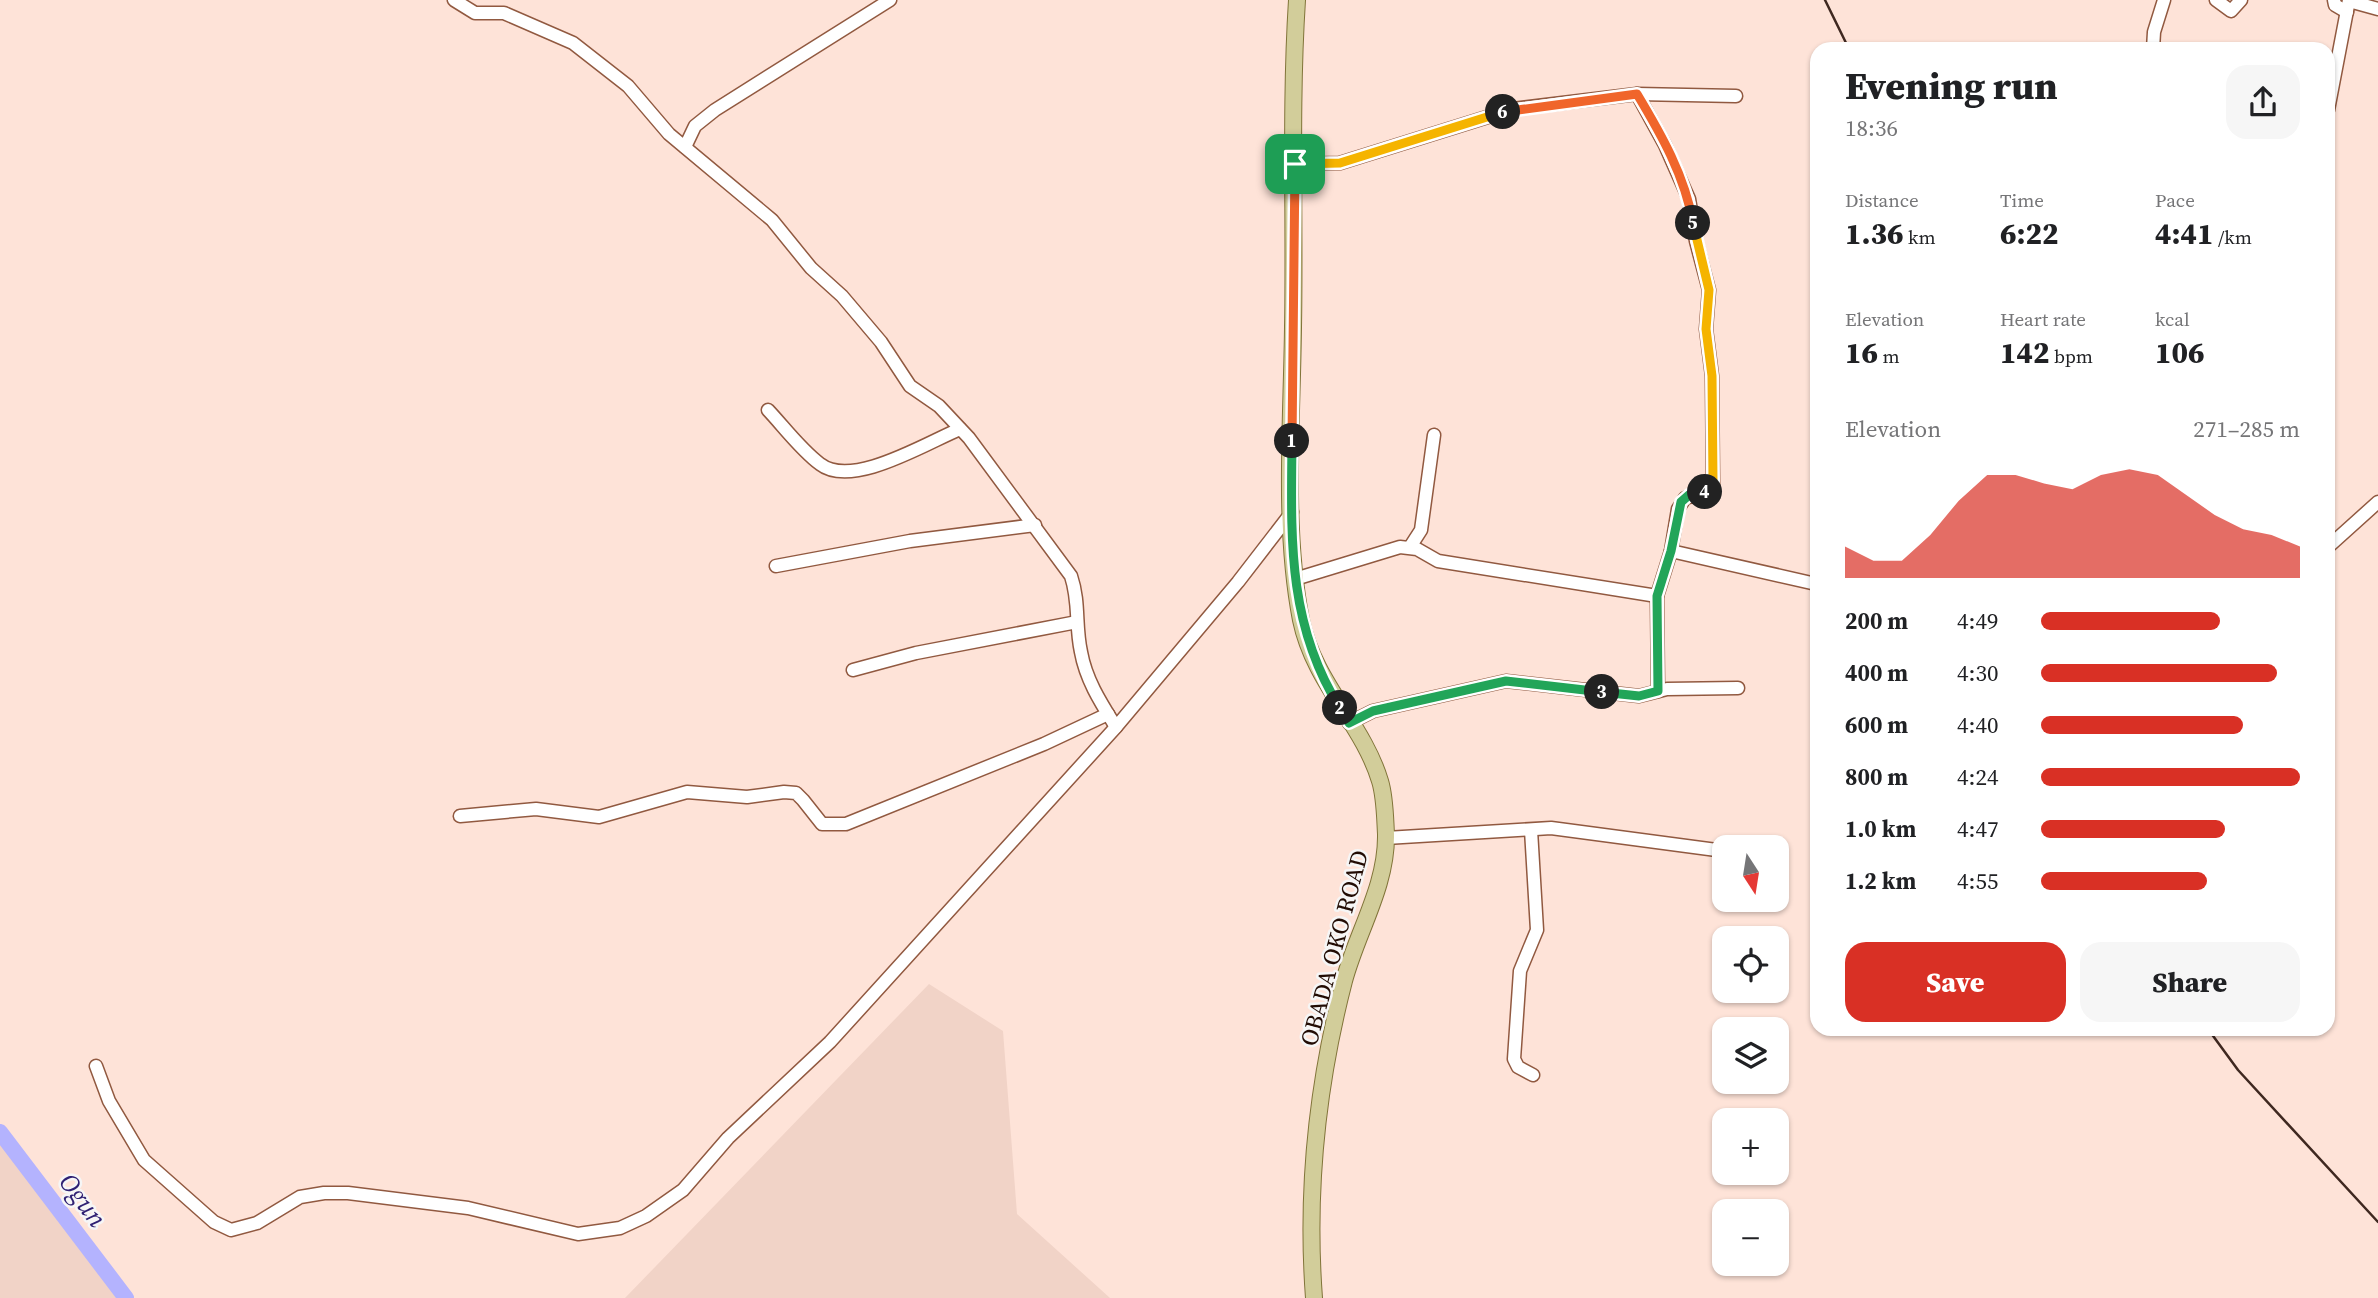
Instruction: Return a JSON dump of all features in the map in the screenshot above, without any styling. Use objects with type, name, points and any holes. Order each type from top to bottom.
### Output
[{"type":"main road","name":"OBADA OKO ROAD","points":[[1297,0],[1293,66],[1295,164],[1292,511],[1295,579],[1308,647],[1380,781],[1386,838],[1380,879],[1345,977],[1318,1105],[1311,1196],[1314,1298]]},
{"type":"street","points":[[454,0],[475,13],[503,13],[573,43],[628,86],[669,134],[772,220],[811,268],[842,296],[881,342],[910,386],[939,406],[982,455],[1007,494],[1035,525],[1071,576],[1079,599],[1077,622],[1087,674],[1116,727]]},
{"type":"street","points":[[669,134],[695,126],[832,34],[890,0]]},
{"type":"street","points":[[2153,42],[2164,0]]},
{"type":"street","points":[[2216,0],[2231,11],[2241,0]]},
{"type":"street","points":[[2334,0],[2335,5],[2348,4],[2378,9]]},
{"type":"street","points":[[2335,65],[2348,4]]},
{"type":"street","points":[[1295,164],[1340,163],[1513,109],[1637,94],[1736,96]]},
{"type":"street","points":[[1637,94],[1665,145],[1689,199],[1696,241],[1709,290],[1706,329],[1712,376],[1713,486],[1708,492],[1689,495],[1681,502],[1671,551],[1657,596],[1658,691]]},
{"type":"street","points":[[685,147],[695,126]]},
{"type":"street","points":[[768,410],[819,464],[831,471],[848,473],[865,470],[960,429]]},
{"type":"street","points":[[1410,547],[1421,530],[1434,435]]},
{"type":"street","points":[[2335,541],[2378,502]]},
{"type":"street","points":[[96,1066],[109,1101],[144,1160],[214,1222],[231,1230],[257,1223],[300,1197],[348,1193],[468,1208],[578,1234],[620,1228],[646,1216],[683,1190],[728,1138],[830,1042],[1116,727],[1238,582],[1292,511]]},
{"type":"street","points":[[776,566],[910,541],[1035,525]]},
{"type":"street","points":[[1295,579],[1400,547],[1410,547],[1438,561],[1657,596]]},
{"type":"street","points":[[1671,551],[1810,582]]},
{"type":"street","points":[[853,670],[916,653],[1077,622]]},
{"type":"street","points":[[1349,723],[1373,711],[1506,681],[1639,696],[1658,691],[1738,688]]},
{"type":"street","points":[[460,816],[536,809],[599,817],[687,792],[747,797],[784,792],[796,793],[822,824],[846,824],[1044,744],[1108,714]]},
{"type":"street","points":[[1386,838],[1551,828],[1712,849]]},
{"type":"street","points":[[1531,830],[1537,930],[1520,971],[1514,1059],[1518,1067],[1533,1075]]},
{"type":"shaded area","points":[[929,984],[1003,1031],[1017,1214],[1110,1298],[625,1298]]},
{"type":"shaded area","points":[[0,1132],[126,1298],[0,1298]]},
{"type":"waterway","name":"Ogun","points":[[0,1132],[126,1298]]},
{"type":"railway","points":[[1825,0],[1846,42]]},
{"type":"railway","points":[[2213,1036],[2238,1070],[2378,1222]]},
{"type":"route","points":[[1637,94],[1665,145],[1689,199],[1710,302],[1706,329],[1712,376],[1713,486],[1708,492],[1689,495],[1678,509],[1671,551],[1657,596],[1658,691],[1639,696],[1506,681],[1373,711],[1349,723],[1308,647],[1295,579],[1292,483],[1295,164],[1340,163],[1513,109],[1637,94]]}]
